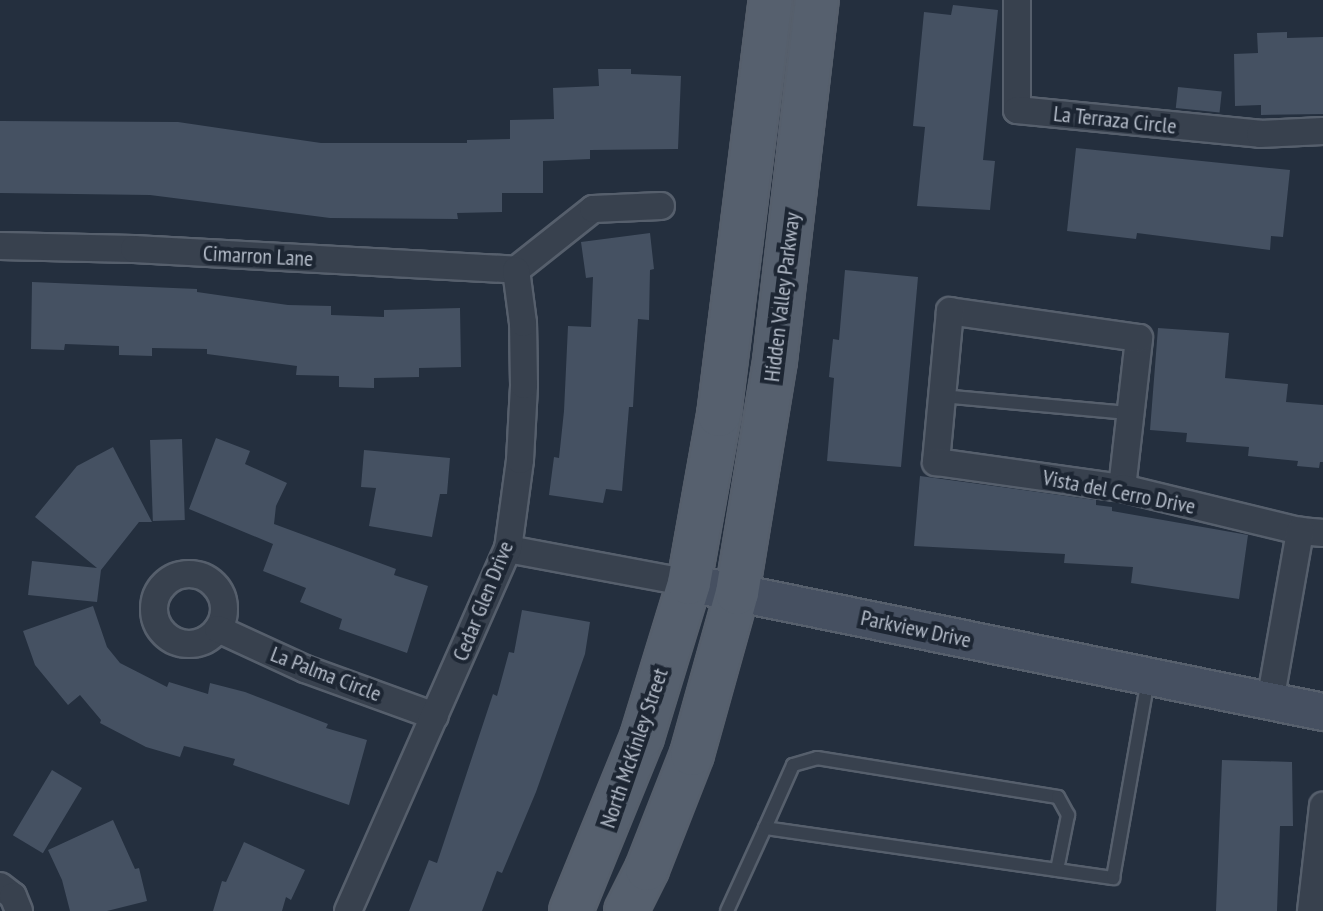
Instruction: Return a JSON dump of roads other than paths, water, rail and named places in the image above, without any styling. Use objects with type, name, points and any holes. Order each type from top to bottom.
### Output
[{"type":"main road","name":"Hidden Valley Parkway","points":[[737,593],[775,361],[817,0]]},
{"type":"main road","points":[[689,583],[719,415],[773,4]]},
{"type":"main road","name":"North McKinley Street","points":[[571,911],[642,737],[689,583]]},
{"type":"main road","points":[[626,911],[647,869],[692,754],[737,593]]},
{"type":"street","name":"La Terraza Circle","points":[[1017,0],[1017,110],[1260,134],[1323,131]]},
{"type":"street","points":[[516,270],[593,209],[661,206]]},
{"type":"street","name":"Cimarron Lane","points":[[0,246],[134,249],[516,270]]},
{"type":"street","name":"Cedar Glen Drive","points":[[348,911],[508,549],[520,460],[524,385],[523,323],[516,270]]},
{"type":"street","points":[[942,396],[950,311],[1139,338],[1122,488]]},
{"type":"street","name":"Vista del Cerro Drive","points":[[942,396],[936,462],[1122,488],[1312,532],[1270,702]]},
{"type":"street","name":"Parkview Drive","points":[[508,549],[1323,712]]},
{"type":"street","name":"La Palma Circle","points":[[218,629],[305,669],[435,716]]},
{"type":"street","points":[[1311,911],[1318,881],[1323,806]]},
{"type":"street","points":[[0,886],[13,896],[19,911]]},
{"type":"lane","points":[[942,396],[1130,413]]},
{"type":"lane","points":[[765,828],[1113,878],[1149,677]]},
{"type":"lane","points":[[727,911],[793,765],[817,758],[1058,797],[1068,815],[1057,870]]}]
